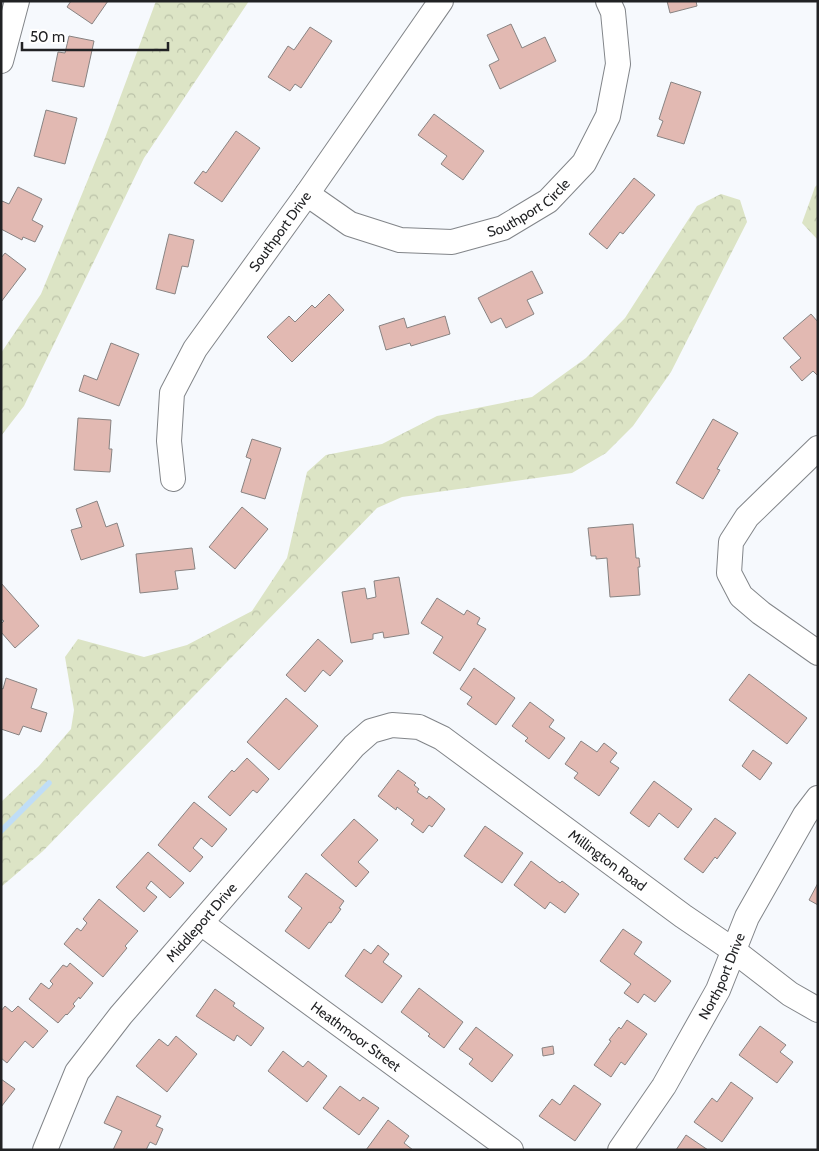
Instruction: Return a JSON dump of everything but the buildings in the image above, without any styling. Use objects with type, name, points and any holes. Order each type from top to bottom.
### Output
[{"type":"street","points":[[1,61],[17,1]]},
{"type":"street","name":"Southport Drive","points":[[173,479],[169,441],[172,393],[195,349],[441,1]]},
{"type":"street","name":"Southport Circle","points":[[306,194],[350,224],[400,240],[452,242],[503,228],[548,201],[584,163],[608,116],[618,64],[613,12],[608,1]]},
{"type":"street","points":[[818,448],[747,517],[731,542],[729,573],[741,596],[761,613],[818,653]]},
{"type":"street","name":"Middleport Drive","points":[[45,1150],[77,1072],[121,1015],[354,746],[371,731],[392,725]]},
{"type":"street","name":"Millington Road","points":[[392,725],[419,727],[442,738],[683,916],[733,950],[790,994],[818,1010]]},
{"type":"street","name":"Northport Drive","points":[[620,1150],[664,1086],[718,990],[748,917],[805,815],[818,798]]},
{"type":"street","name":"Heathmoor Street","points":[[202,923],[510,1150]]},
{"type":"green space","points":[[156,1],[249,1],[144,158],[24,406],[1,436],[1,353],[41,294],[105,138]]},
{"type":"green space","points":[[818,184],[817,239],[802,223],[815,187]]},
{"type":"green space","points":[[721,194],[740,200],[747,222],[671,372],[633,426],[606,453],[572,473],[402,497],[377,508],[43,851],[1,887],[1,802],[39,766],[71,729],[74,710],[65,657],[78,639],[144,657],[187,645],[252,611],[287,558],[307,472],[326,455],[382,444],[437,416],[532,397],[586,358],[625,318],[697,206]]},
{"type":"waterway","points":[[1,831],[49,783]]}]
